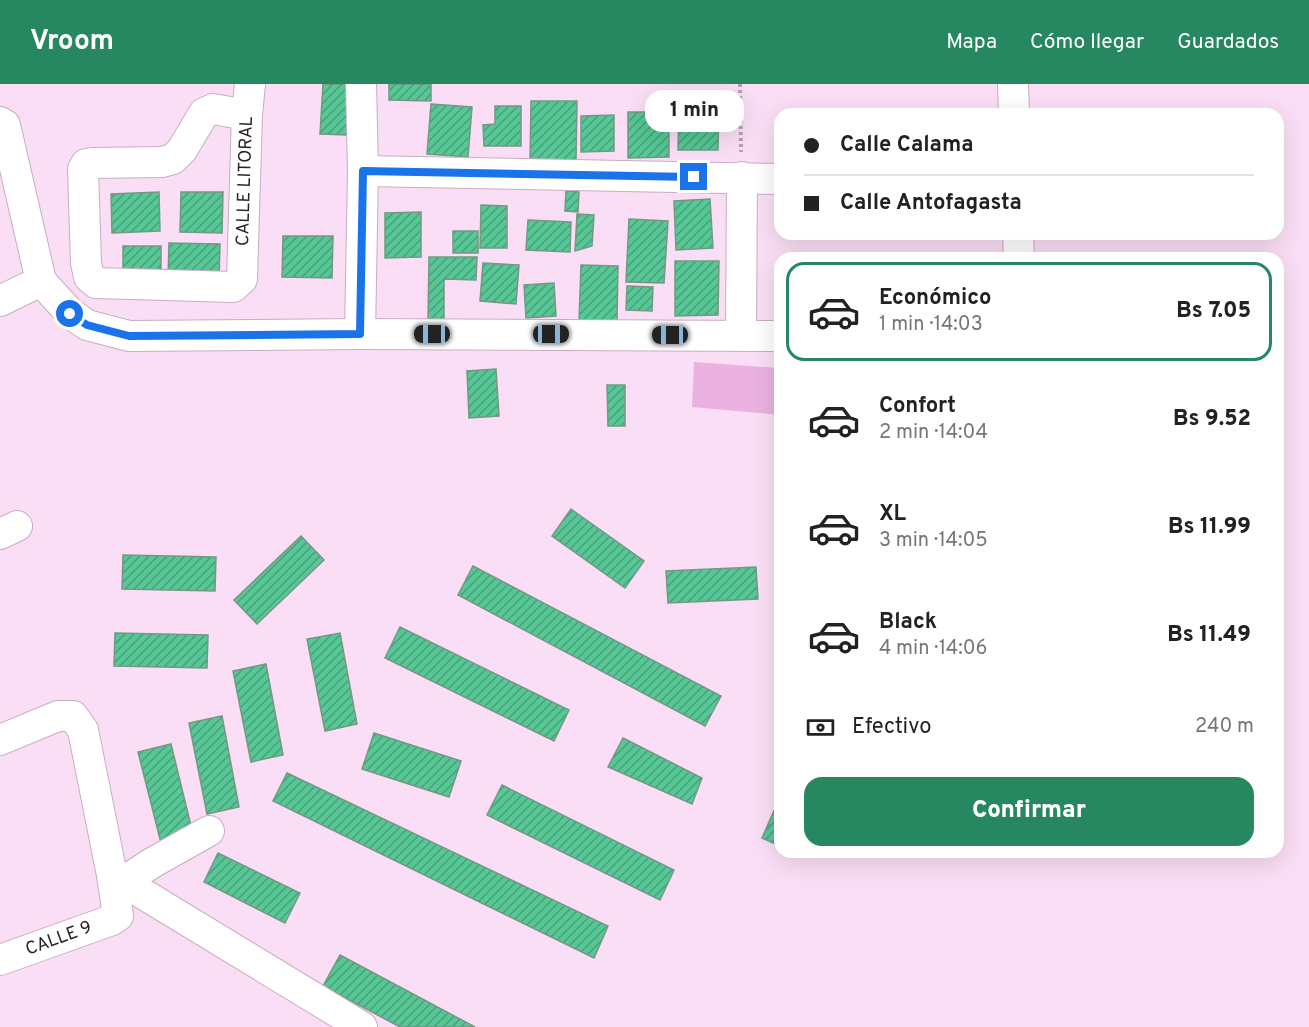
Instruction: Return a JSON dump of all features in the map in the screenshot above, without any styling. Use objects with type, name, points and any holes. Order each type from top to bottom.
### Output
[{"type":"street","name":"CALLE LITORAL","points":[[236,113],[213,109],[204,113],[182,150],[173,159],[162,162],[86,164],[82,169],[86,263],[89,277],[96,283],[233,287],[242,279],[236,113],[250,84]]},
{"type":"street","points":[[360,334],[363,171],[361,84]]},
{"type":"street","points":[[1013,84],[1014,108]]},
{"type":"street","points":[[0,122],[5,125],[41,281],[70,314],[87,325],[129,336],[360,334],[774,336]]},
{"type":"street","points":[[363,171],[774,179]]},
{"type":"street","points":[[741,335],[742,177]]},
{"type":"street","points":[[0,301],[41,281]]},
{"type":"street","points":[[0,740],[58,716],[73,716],[83,730],[118,879],[362,1027]]},
{"type":"street","points":[[118,879],[209,831]]},
{"type":"street","name":"CALLE 9","points":[[0,960],[118,916],[118,879]]},
{"type":"path","points":[[740,84],[742,177]]},
{"type":"shaded area","points":[[694,362],[774,368],[774,414],[692,407]]},
{"type":"building","points":[[323,84],[350,84],[348,135],[320,134]]},
{"type":"building","points":[[389,84],[431,84],[431,101],[389,100]]},
{"type":"building","points":[[531,101],[577,101],[576,163],[530,163]]},
{"type":"building","points":[[431,104],[472,107],[468,157],[427,154]]},
{"type":"building","points":[[495,106],[521,106],[521,146],[484,146],[483,125],[495,124]]},
{"type":"building","points":[[679,107],[719,108],[718,150],[678,150]]},
{"type":"building","points":[[628,112],[669,112],[669,157],[628,158]]},
{"type":"building","points":[[614,115],[614,151],[581,152],[581,116]]},
{"type":"building","points":[[566,191],[579,192],[578,212],[565,211]]},
{"type":"building","points":[[159,192],[160,231],[112,233],[111,194]]},
{"type":"building","points":[[181,192],[223,192],[222,233],[180,232]]},
{"type":"building","points":[[710,199],[713,248],[676,250],[674,201]]},
{"type":"building","points":[[481,205],[507,206],[507,248],[480,248]]},
{"type":"building","points":[[421,212],[421,257],[385,258],[385,213]]},
{"type":"building","points":[[577,214],[594,215],[592,246],[575,251]]},
{"type":"building","points":[[629,219],[668,221],[664,283],[626,282]]},
{"type":"building","points":[[528,220],[571,222],[570,252],[526,250]]},
{"type":"building","points":[[453,231],[478,231],[478,253],[453,253]]},
{"type":"building","points":[[283,236],[333,236],[332,278],[282,277]]},
{"type":"building","points":[[169,243],[220,244],[219,279],[168,278]]},
{"type":"building","points":[[123,246],[161,246],[161,278],[123,279]]},
{"type":"building","points":[[429,257],[477,257],[476,280],[444,279],[444,321],[428,321]]},
{"type":"building","points":[[675,261],[719,261],[718,315],[675,316]]},
{"type":"building","points":[[483,263],[519,265],[516,304],[480,301]]},
{"type":"building","points":[[581,265],[618,266],[617,322],[579,321]]},
{"type":"building","points":[[554,283],[556,316],[526,318],[524,285]]},
{"type":"building","points":[[627,286],[653,287],[652,311],[626,310]]},
{"type":"building","points":[[496,369],[499,416],[469,418],[467,371]]},
{"type":"building","points":[[607,385],[625,385],[625,426],[608,426]]},
{"type":"building","points":[[571,509],[644,561],[625,588],[552,536]]},
{"type":"building","points":[[301,536],[324,560],[257,624],[234,600]]},
{"type":"building","points":[[123,555],[216,557],[215,591],[122,589]]},
{"type":"building","points":[[473,566],[721,696],[705,726],[458,595]]},
{"type":"building","points":[[756,567],[758,599],[668,603],[666,571]]},
{"type":"building","points":[[400,627],[569,710],[554,741],[385,658]]},
{"type":"building","points":[[115,633],[208,635],[207,668],[114,666]]},
{"type":"building","points":[[340,633],[357,724],[325,731],[307,639]]},
{"type":"building","points":[[266,664],[283,755],[251,762],[233,671]]},
{"type":"building","points":[[222,716],[239,807],[207,814],[189,723]]},
{"type":"building","points":[[374,733],[461,761],[449,797],[362,769]]},
{"type":"building","points":[[623,738],[702,778],[692,804],[608,767]]},
{"type":"building","points":[[171,744],[193,834],[161,843],[138,752]]},
{"type":"building","points":[[287,773],[608,926],[594,958],[273,801]]},
{"type":"building","points":[[502,785],[674,870],[660,900],[487,815]]},
{"type":"building","points":[[774,811],[774,843],[762,838]]},
{"type":"building","points":[[218,853],[300,893],[285,923],[204,882]]},
{"type":"building","points":[[340,955],[475,1027],[400,1027],[323,986]]},
{"type":"route","points":[[70,314],[87,325],[129,336],[360,334],[363,171],[694,177]]}]
